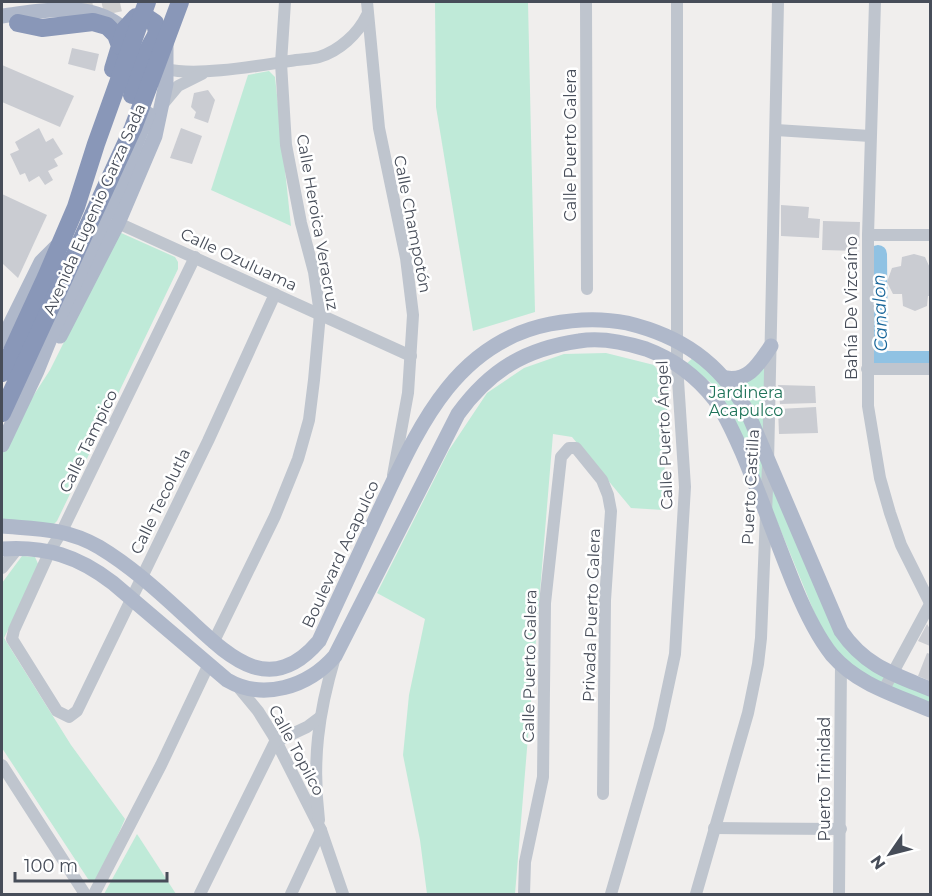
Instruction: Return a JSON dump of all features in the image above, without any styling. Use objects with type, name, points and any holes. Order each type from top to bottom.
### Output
[{"type":"highway","name":"Avenida Eugenio Garza Sada","points":[[2,373],[76,207],[147,2]]},
{"type":"highway","name":"Avenida Eugenio Garza Sada","points":[[2,413],[133,128],[180,2]]},
{"type":"highway","points":[[7,21],[66,15]]},
{"type":"highway","points":[[98,139],[95,127],[124,29],[136,17],[146,17],[155,23],[157,32],[144,57],[112,151],[115,165]]},
{"type":"highway","points":[[7,21],[42,28],[97,23],[112,30],[120,46]]},
{"type":"main road","points":[[7,21],[66,7],[98,13],[116,23],[132,37],[147,61],[152,78],[150,109],[139,138],[56,324],[38,372]]},
{"type":"main road","points":[[2,445],[38,372],[64,330],[144,165],[155,136],[163,104],[166,40]]},
{"type":"main road","points":[[2,341],[41,262],[63,239]]},
{"type":"main road","name":"Boulevard Acapulco","points":[[2,526],[62,531],[97,546],[141,577],[229,656],[255,668],[284,666],[302,657],[319,641],[418,433],[448,386],[471,361],[485,351],[526,330],[559,322],[607,320],[653,330],[678,341]]},
{"type":"main road","points":[[2,549],[50,550],[82,562],[98,571],[208,666],[239,687],[257,690],[278,689],[309,678],[325,667],[335,656],[450,430],[469,399],[483,384],[506,366],[528,354],[584,340],[614,341],[653,352],[677,365],[704,388],[721,410],[756,485],[804,608],[819,636],[841,664],[861,680],[930,710]]},
{"type":"main road","points":[[678,341],[726,378],[747,411],[835,621],[847,640],[870,662],[892,674],[930,689]]},
{"type":"main road","points":[[726,378],[740,379],[749,374],[771,346]]},
{"type":"main road","points":[[804,608],[825,598]]},
{"type":"main road","points":[[284,666],[309,678]]},
{"type":"street","name":"Calle Heroica Veracruz","points":[[213,643],[275,516],[298,459],[309,420],[320,314],[314,272],[301,223],[286,146],[282,63],[285,2]]},
{"type":"street","name":"Calle Champotón","points":[[367,2],[378,128],[406,258],[412,315],[408,393],[390,488]]},
{"type":"street","name":"Calle Puerto Galera","points":[[586,2],[587,289]]},
{"type":"street","name":"Calle Puerto Ángel","points":[[611,894],[659,729],[675,654],[684,487],[677,365],[677,2]]},
{"type":"street","name":"Puerto Castilla","points":[[696,894],[748,713],[758,664],[768,464],[778,2]]},
{"type":"street","name":"Bahía De Vizcaíno","points":[[875,2],[868,236],[868,406],[873,442],[885,495],[901,545],[930,603]]},
{"type":"street","points":[[166,69],[211,70],[318,58],[332,52],[353,35],[367,15]]},
{"type":"street","points":[[163,104],[178,86],[211,70]]},
{"type":"street","points":[[776,130],[870,136]]},
{"type":"street","name":"Calle Ozuluama","points":[[117,222],[411,356]]},
{"type":"street","points":[[868,236],[930,235]]},
{"type":"street","name":"Calle Tampico","points":[[69,717],[57,711],[12,639],[18,619],[50,550],[62,531],[195,257]]},
{"type":"street","name":"Calle Tecolutla","points":[[69,717],[77,711],[132,600],[275,294]]},
{"type":"street","points":[[867,369],[930,369]]},
{"type":"street","name":"Calle Puerto Galera","points":[[524,894],[525,862],[543,777],[545,603],[559,468],[565,451],[569,448],[576,448]]},
{"type":"street","name":"Privada Puerto Galera","points":[[576,448],[602,480],[611,511],[605,611],[603,794]]},
{"type":"street","points":[[2,568],[18,548]]},
{"type":"street","points":[[883,691],[930,603]]},
{"type":"street","name":"Calle Topilco","points":[[321,830],[316,786],[319,718],[335,656]]},
{"type":"street","name":"Puerto Trinidad","points":[[839,894],[841,664]]},
{"type":"street","points":[[94,894],[161,765],[208,666]]},
{"type":"street","points":[[309,678],[317,683],[324,694]]},
{"type":"street","name":"Calle Topilco","points":[[239,687],[266,723],[321,830],[343,894]]},
{"type":"street","points":[[200,894],[275,742],[307,728],[319,718]]},
{"type":"street","points":[[2,765],[77,891]]},
{"type":"street","points":[[714,828],[841,829]]},
{"type":"street","points":[[291,894],[321,830]]},
{"type":"green space","points":[[435,2],[528,2],[535,312],[473,331],[436,107]]},
{"type":"green space","points":[[269,71],[275,77],[291,226],[211,190],[248,75]]},
{"type":"green space","points":[[119,232],[175,257],[178,269],[57,521],[53,525],[2,523],[2,449],[8,435],[50,370]]},
{"type":"green space","points":[[606,353],[654,365],[668,385],[663,510],[631,508],[572,437],[553,434],[515,894],[427,894],[420,840],[403,755],[409,695],[425,619],[377,593],[449,450],[487,393],[524,368],[564,354]]},
{"type":"green space","name":"Jardinera Acapulco","points":[[694,357],[724,380],[767,367],[764,460],[835,630],[930,695],[930,707],[850,667],[821,629],[772,509],[721,395],[710,382],[686,364]]},
{"type":"green space","points":[[22,556],[35,557],[39,566],[4,638],[71,745],[125,819],[98,880],[93,882],[88,879],[2,748],[2,583]]},
{"type":"green space","points":[[137,834],[176,894],[104,894]]},
{"type":"building","points":[[72,48],[99,54],[95,71],[68,64]]},
{"type":"building","points":[[2,65],[74,96],[60,127],[2,102]]},
{"type":"building","points":[[208,90],[215,100],[208,123],[194,118],[196,112],[191,107],[194,93]]},
{"type":"building","points":[[39,128],[46,142],[53,138],[63,154],[54,159],[58,166],[48,171],[53,180],[45,185],[39,176],[29,182],[25,173],[20,175],[10,154],[19,150],[15,142]]},
{"type":"building","points":[[181,128],[202,136],[192,164],[170,158]]},
{"type":"building","points":[[2,194],[47,215],[18,278],[2,263]]},
{"type":"building","points":[[781,205],[809,207],[808,218],[820,219],[819,238],[781,236]]},
{"type":"building","points":[[823,221],[860,222],[859,251],[822,250]]},
{"type":"building","points":[[914,254],[925,257],[930,268],[930,296],[928,296],[927,306],[915,311],[903,306],[902,294],[893,294],[887,282],[892,268],[901,266],[902,257]]},
{"type":"building","points":[[778,385],[815,386],[816,403],[780,404]]},
{"type":"building","points":[[816,407],[818,433],[779,434],[778,409]]},
{"type":"building","points":[[927,624],[930,629],[930,646],[918,641]]},
{"type":"building","points":[[927,653],[930,654],[930,681],[918,676]]},
{"type":"waterway","name":"Canalon","points":[[878,254],[879,360],[930,360]]},
{"type":"tunnel","points":[[76,12],[122,2]]}]
